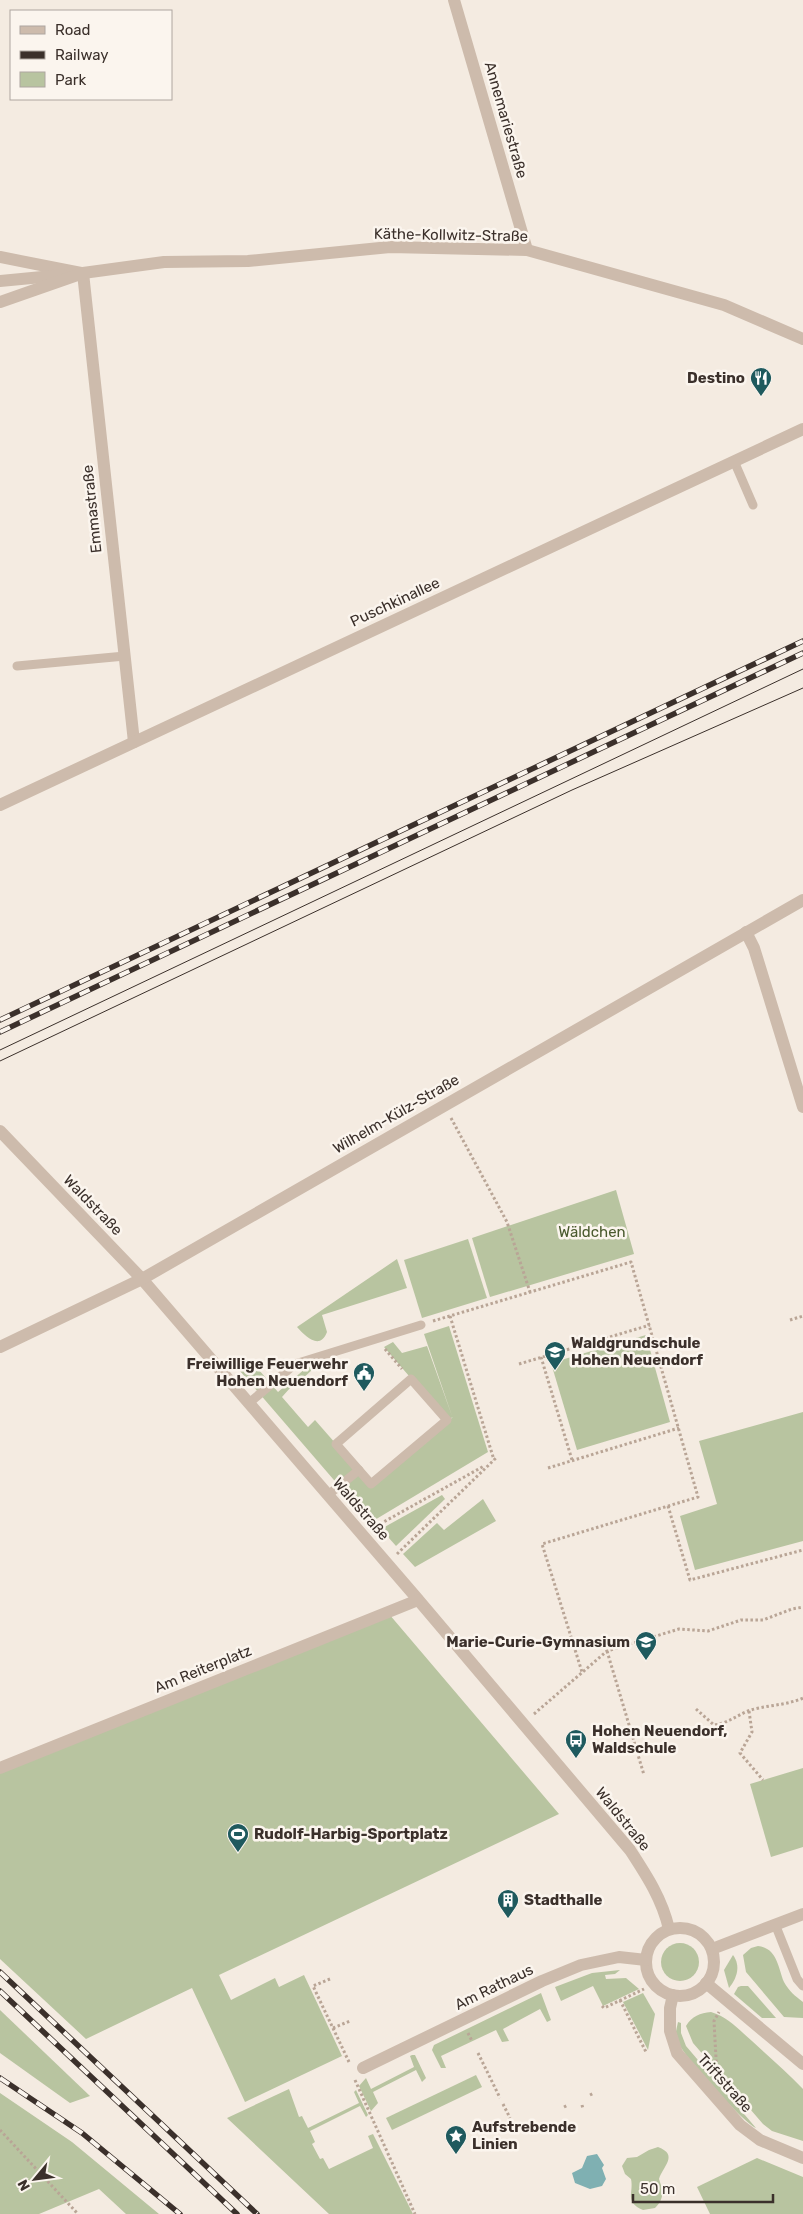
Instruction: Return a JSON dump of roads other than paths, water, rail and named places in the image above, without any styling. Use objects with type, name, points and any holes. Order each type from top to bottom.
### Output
[{"type":"street","name":"Annemariestraße","points":[[454,0],[527,250]]},
{"type":"street","name":"Käthe-Kollwitz-Straße","points":[[0,302],[82,273],[164,262],[248,260],[390,247],[527,250],[724,306],[803,339]]},
{"type":"street","points":[[0,257],[82,273]]},
{"type":"street","points":[[0,280],[82,273]]},
{"type":"street","name":"Emmastraße","points":[[82,273],[134,742]]},
{"type":"street","name":"Puschkinallee","points":[[0,806],[803,429]]},
{"type":"street","name":"Wilhelm-Külz-Straße","points":[[0,1347],[142,1279],[803,900]]},
{"type":"street","points":[[746,932],[754,948],[803,1107]]},
{"type":"street","name":"Waldstraße","points":[[0,1131],[142,1279],[387,1563],[630,1850],[653,1885],[664,1908],[669,1929]]},
{"type":"street","name":"Am Reiterplatz","points":[[0,1768],[418,1600]]},
{"type":"street","points":[[712,1948],[803,1914]]},
{"type":"street","points":[[680,1928],[697,1932],[706,1939],[712,1948],[714,1967],[706,1984],[694,1993],[673,1995],[666,1993],[655,1985],[648,1973],[646,1960],[653,1941],[669,1929],[680,1928]]},
{"type":"street","name":"Am Rathaus","points":[[357,2069],[542,1981],[581,1965],[618,1957],[646,1960]]},
{"type":"street","points":[[706,1984],[803,2064]]},
{"type":"street","name":"Triftstraße","points":[[673,1995],[670,2008],[670,2031],[677,2053],[740,2125],[760,2140],[803,2158]]},
{"type":"lane","points":[[734,461],[754,505]]},
{"type":"lane","points":[[17,666],[125,656]]},
{"type":"lane","points":[[249,1403],[295,1364],[421,1325]]},
{"type":"lane","points":[[410,1379],[447,1420],[372,1484],[359,1470],[336,1444],[410,1379]]},
{"type":"lane","points":[[328,1495],[359,1470]]},
{"type":"lane","points":[[775,1924],[796,1979],[803,1986]]},
{"type":"water","points":[[597,2154],[604,2165],[602,2168],[606,2179],[602,2186],[590,2189],[575,2183],[572,2173],[582,2168],[587,2156]]},
{"type":"tram line","points":[[0,1050],[803,669]]},
{"type":"tram line","points":[[0,1061],[572,790],[803,688]]},
{"type":"railway","points":[[0,1020],[803,641]]},
{"type":"railway","points":[[0,1032],[803,653]]},
{"type":"railway","points":[[0,1972],[257,2214]]},
{"type":"railway","points":[[0,1991],[237,2214]]},
{"type":"railway","points":[[0,2078],[82,2133],[180,2214]]},
{"type":"place","name":"Destino","points":[[761,397]]},
{"type":"place","name":"Waldgrundschule Hohen Neuendorf","points":[[555,1371]]},
{"type":"place","name":"Freiwillige Feuerwehr Hohen Neuendorf","points":[[364,1392]]},
{"type":"place","name":"Marie-Curie-Gymnasium","points":[[646,1661]]},
{"type":"place","name":"Hohen Neuendorf, Waldschule","points":[[576,1759]]},
{"type":"place","name":"Rudolf-Harbig-Sportplatz","points":[[238,1853]]},
{"type":"place","name":"Stadthalle","points":[[508,1919]]},
{"type":"place","name":"Aufstrebende Linien","points":[[456,2155]]},
{"type":"park label","name":"Wäldchen","points":[[592,1232]]}]
